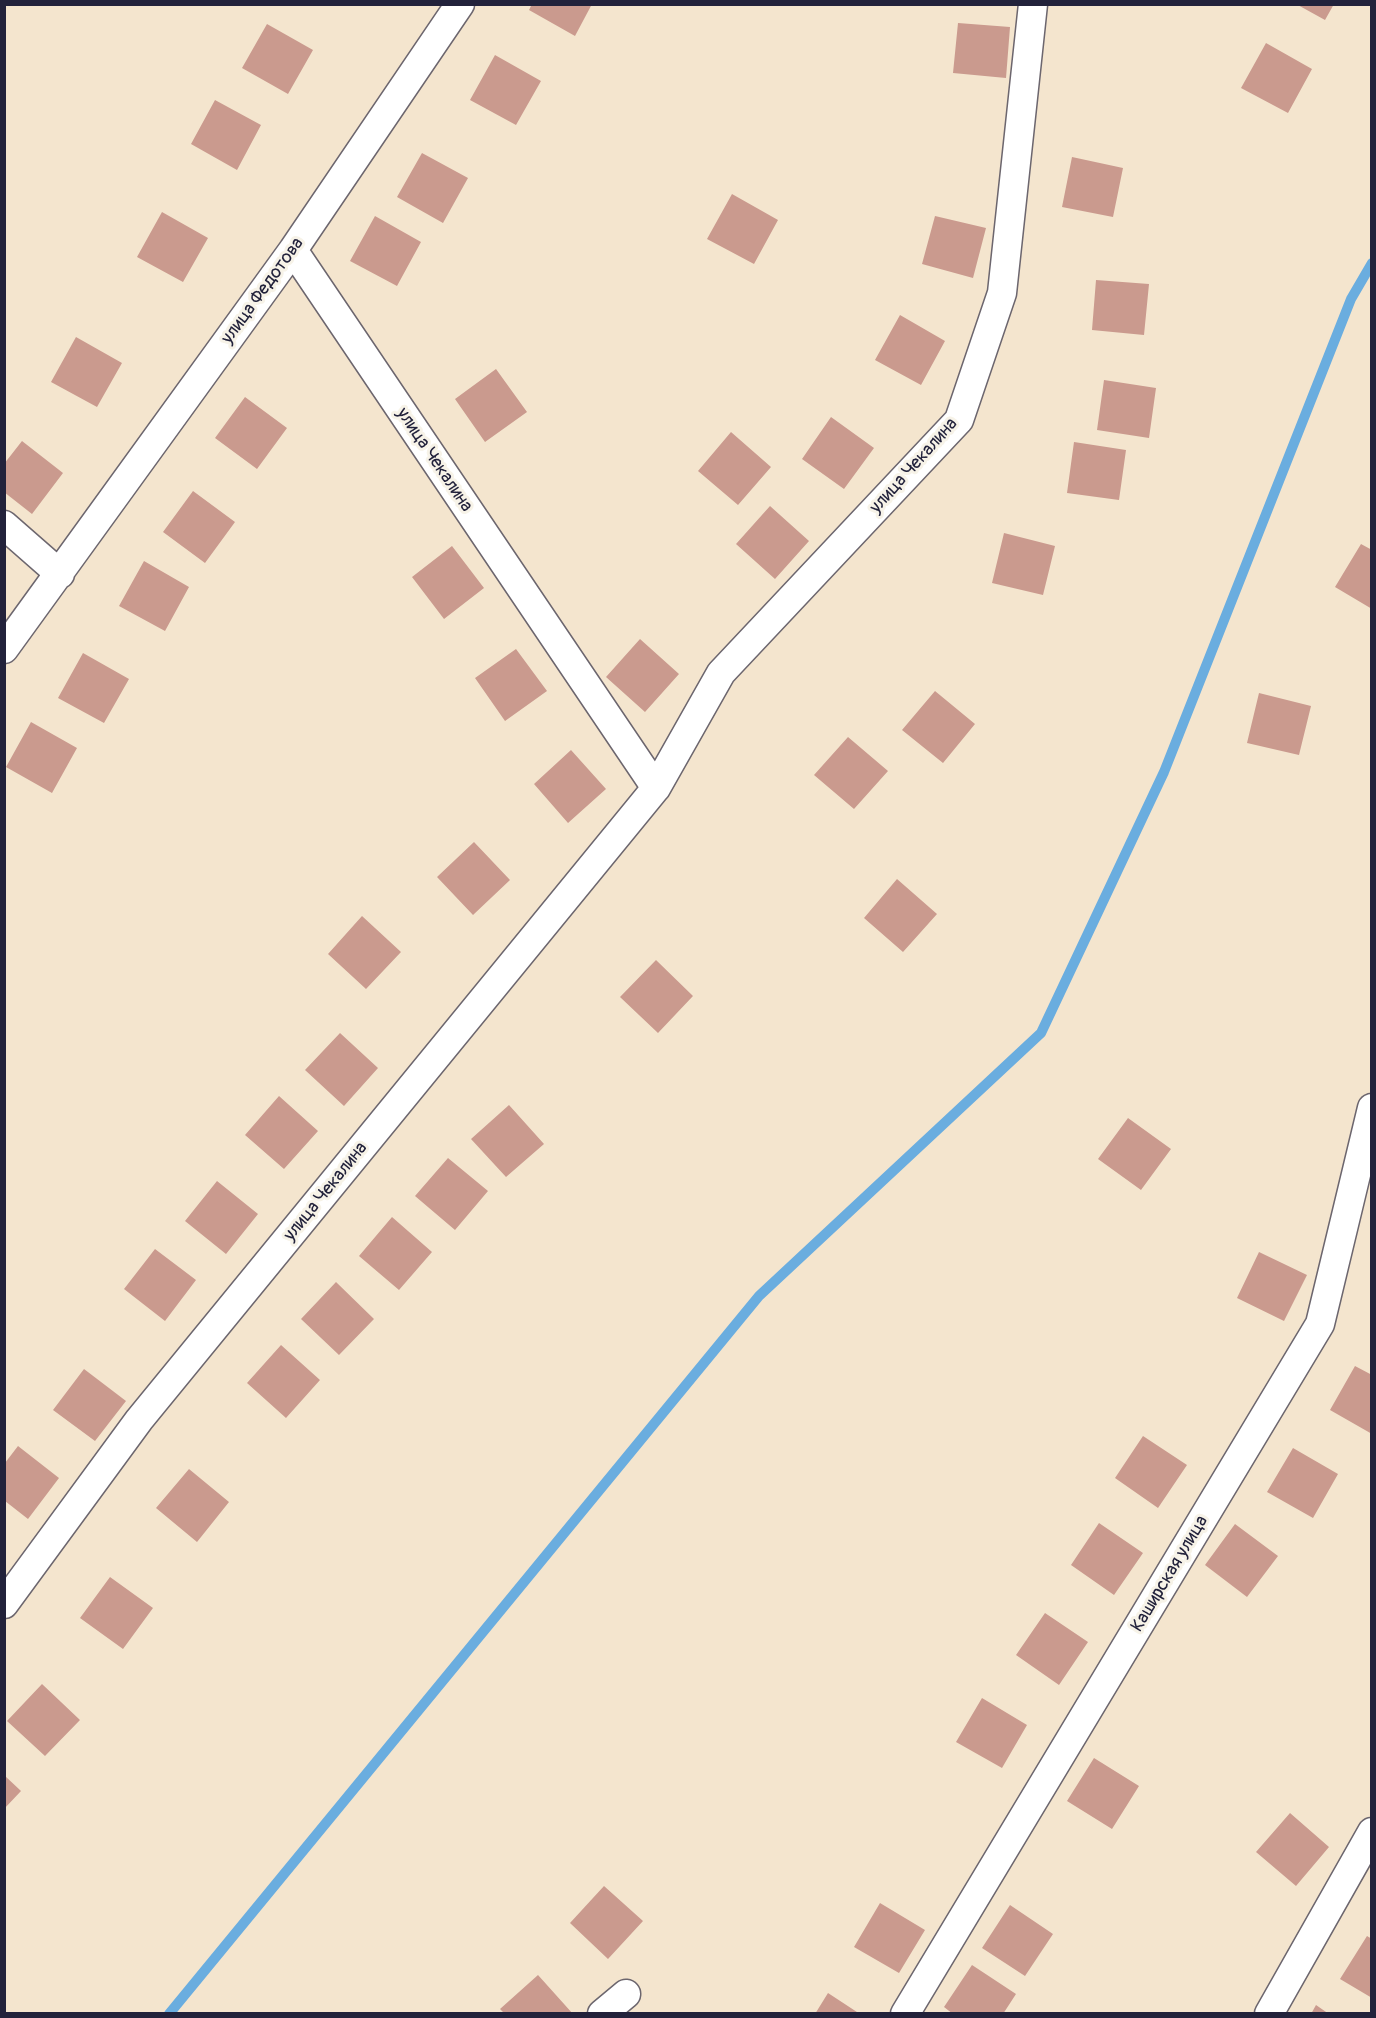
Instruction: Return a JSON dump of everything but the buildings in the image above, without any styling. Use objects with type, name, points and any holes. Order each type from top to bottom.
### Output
[{"type":"street","name":"улица Чекалина","points":[[4,1604],[139,1420],[656,788],[721,673],[959,420],[1002,292],[1033,4]]},
{"type":"street","name":"улица Федотова","points":[[4,649],[293,250],[454,8]]},
{"type":"street","name":"улица Чекалина","points":[[293,250],[656,788]]},
{"type":"street","points":[[4,525],[60,574]]},
{"type":"street","name":"Каширская улица","points":[[906,2013],[1320,1324],[1371,1108]]},
{"type":"street","points":[[1269,2013],[1371,1832]]},
{"type":"street","points":[[602,2013],[626,1994]]},
{"type":"waterway","points":[[169,2014],[759,1296],[1041,1033],[1164,772],[1351,299],[1372,263]]}]
